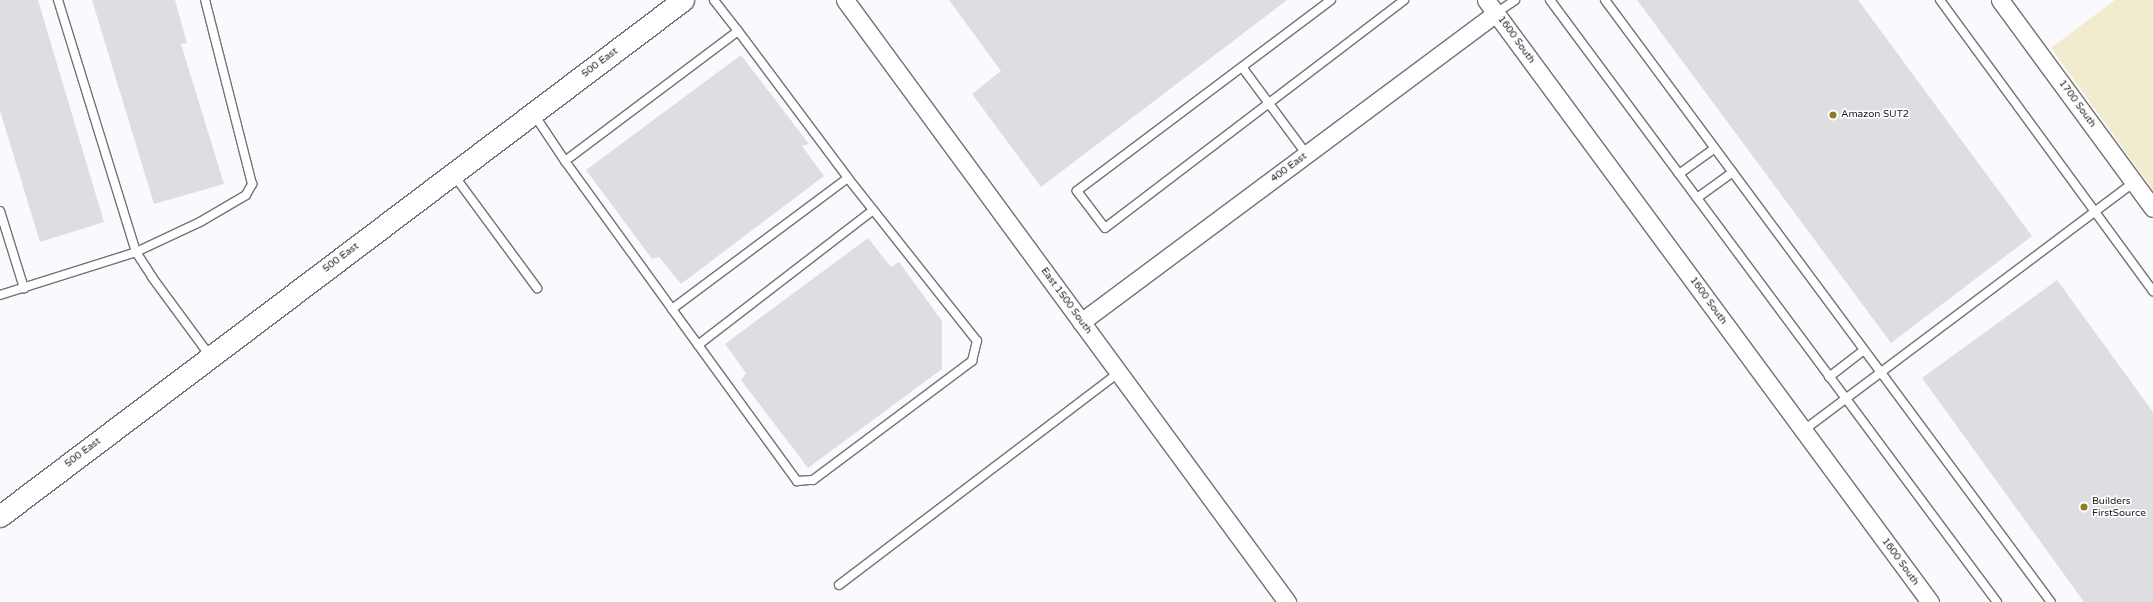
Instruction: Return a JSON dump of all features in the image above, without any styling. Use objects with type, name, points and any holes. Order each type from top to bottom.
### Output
[{"type":"street","name":"500 East","points":[[0,516],[682,0]]},
{"type":"street","name":"East 1500 South","points":[[845,0],[1287,602]]},
{"type":"street","name":"1700 South","points":[[2000,0],[2153,208]]},
{"type":"street","name":"400 East","points":[[1081,322],[1307,155],[1491,7]]},
{"type":"street","name":"1600 South","points":[[1491,7],[1930,602]]},
{"type":"lane","points":[[58,0],[136,252],[152,277],[210,357]]},
{"type":"lane","points":[[0,295],[136,252],[200,222],[246,195],[252,184],[205,0]]},
{"type":"lane","points":[[533,113],[565,161],[797,481],[813,480],[972,361],[976,341],[848,178],[714,0]]},
{"type":"lane","points":[[1331,0],[1077,191],[1105,228],[1404,0]]},
{"type":"lane","points":[[1491,7],[1515,0]]},
{"type":"lane","points":[[1550,0],[1997,602]]},
{"type":"lane","points":[[1605,0],[2051,602]]},
{"type":"lane","points":[[1940,0],[2153,291]]},
{"type":"lane","points":[[565,161],[738,31]]},
{"type":"lane","points":[[1242,67],[1307,155]]},
{"type":"lane","points":[[1679,174],[1715,148]]},
{"type":"lane","points":[[1697,198],[1732,172]]},
{"type":"lane","points":[[453,174],[537,288]]},
{"type":"lane","points":[[672,309],[848,178]]},
{"type":"lane","points":[[1804,430],[2134,182]]},
{"type":"lane","points":[[698,345],[874,210]]},
{"type":"lane","points":[[0,211],[24,288]]},
{"type":"lane","points":[[1829,376],[1864,350]]},
{"type":"lane","points":[[839,585],[1118,373]]},
{"type":"shaded area","points":[[2115,0],[2153,0],[2153,190],[2051,48]]},
{"type":"building","points":[[0,0],[38,0],[104,222],[40,242],[0,111]]},
{"type":"building","points":[[92,0],[175,0],[187,43],[181,44],[224,184],[154,204]]},
{"type":"building","points":[[949,0],[1287,0],[1041,187],[972,94],[1001,71]]},
{"type":"building","name":"Amazon SUT2","points":[[1637,0],[1858,0],[2032,236],[1891,343]]},
{"type":"building","points":[[741,55],[809,144],[802,146],[824,176],[681,284],[659,257],[652,259],[586,170]]},
{"type":"building","points":[[868,238],[891,267],[899,262],[942,321],[942,369],[808,468],[741,380],[746,373],[725,344]]},
{"type":"building","name":"Builders FirstSource","points":[[2057,280],[2153,412],[2153,602],[2084,602],[1922,378]]},
{"type":"place","name":"Amazon SUT2","points":[[1833,115]]},
{"type":"place","name":"Builders FirstSource","points":[[2084,507]]}]
